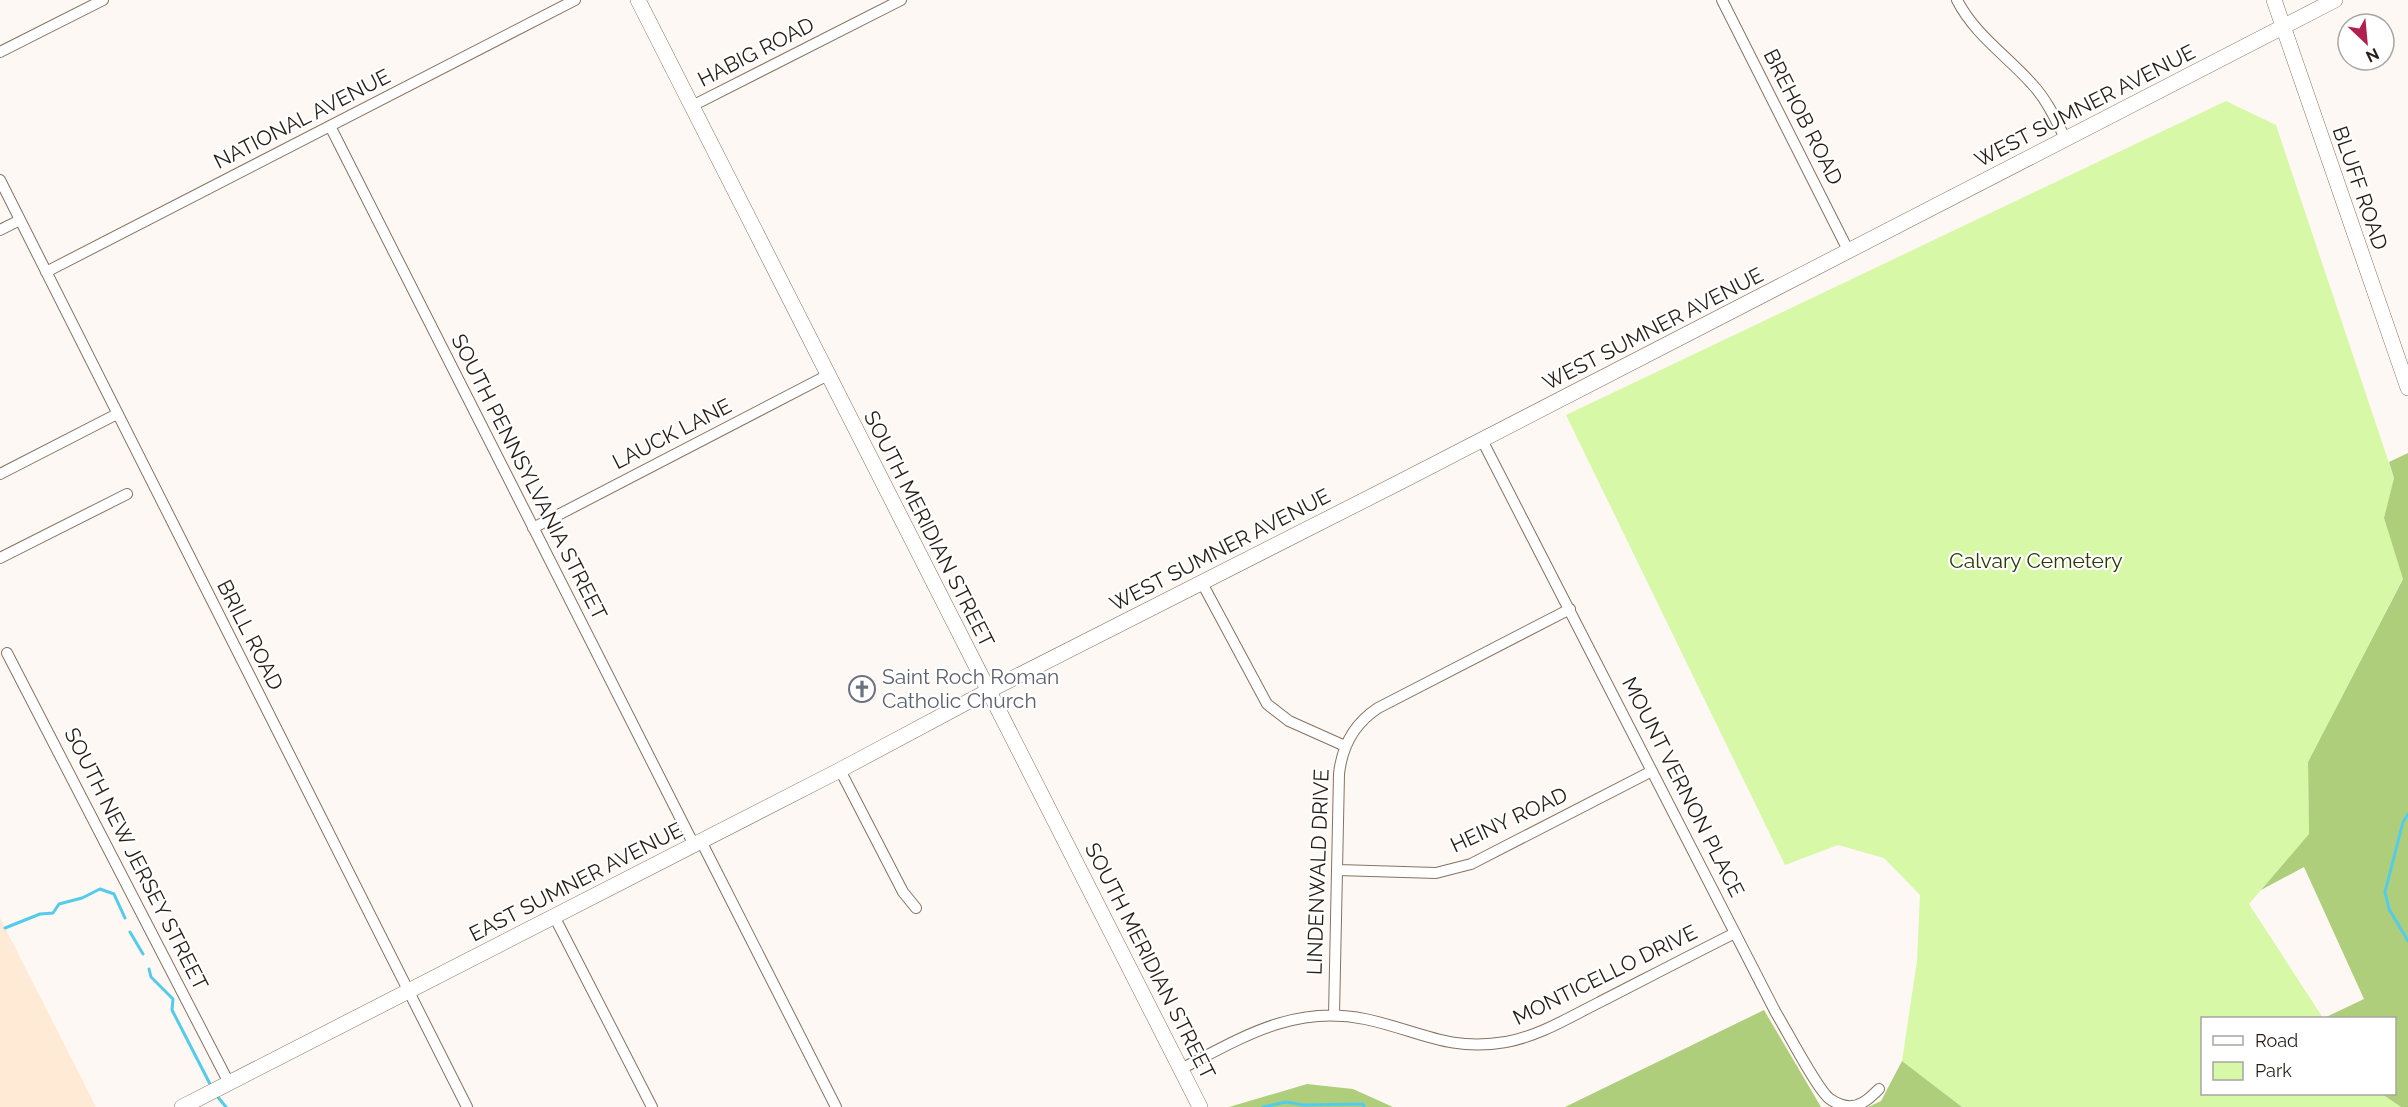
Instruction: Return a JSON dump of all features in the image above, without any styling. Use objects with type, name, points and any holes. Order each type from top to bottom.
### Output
[{"type":"street","points":[[0,52],[103,0]]},
{"type":"street","name":"NATIONAL AVENUE","points":[[46,272],[575,0]]},
{"type":"street","name":"SOUTH MERIDIAN STREET","points":[[638,0],[1200,1107]]},
{"type":"street","name":"HABIG ROAD","points":[[692,106],[900,0]]},
{"type":"street","name":"BREHOB ROAD","points":[[1722,0],[1849,252]]},
{"type":"street","points":[[1957,0],[1975,29],[2035,87],[2066,140]]},
{"type":"street","name":"BLUFF ROAD","points":[[2274,0],[2408,388]]},
{"type":"street","name":"WEST SUMNER AVENUE","points":[[988,691],[1849,252],[2335,0]]},
{"type":"street","name":"SOUTH PENNSYLVANIA STREET","points":[[330,126],[533,528],[836,1107]]},
{"type":"street","name":"BRILL ROAD","points":[[0,180],[467,1107]]},
{"type":"street","points":[[0,230],[20,220]]},
{"type":"street","name":"LAUCK LANE","points":[[533,528],[828,375]]},
{"type":"street","points":[[0,474],[117,414]]},
{"type":"street","name":"MOUNT VERNON PLACE","points":[[1482,440],[1776,1013],[1829,1099],[1844,1106],[1853,1107],[1869,1099],[1879,1089]]},
{"type":"street","points":[[0,558],[127,494]]},
{"type":"street","points":[[1202,583],[1267,704],[1289,721],[1345,746]]},
{"type":"street","name":"LINDENWALD DRIVE","points":[[1334,1015],[1339,771],[1345,746],[1362,721],[1378,708],[1570,609]]},
{"type":"street","name":"SOUTH NEW JERSEY STREET","points":[[7,653],[229,1083]]},
{"type":"street","name":"EAST SUMNER AVENUE","points":[[182,1107],[840,770],[988,691]]},
{"type":"street","points":[[840,770],[903,892],[916,908]]},
{"type":"street","name":"HEINY ROAD","points":[[1338,870],[1436,873],[1471,864],[1652,771]]},
{"type":"street","points":[[554,916],[652,1107]]},
{"type":"street","name":"MONTICELLO DRIVE","points":[[1181,1069],[1260,1028],[1294,1018],[1334,1015],[1362,1018],[1444,1042],[1473,1045],[1508,1042],[1549,1028],[1735,933]]},
{"type":"shaded area","points":[[0,918],[96,1107],[0,1107]]},
{"type":"green space","name":"Calvary Cemetery","points":[[2226,101],[2276,125],[2394,478],[2384,518],[2403,578],[2308,762],[2309,834],[2249,904],[2322,1017],[2201,1017],[2201,1095],[2383,1095],[2401,1107],[1962,1107],[1902,1061],[1917,961],[1920,895],[1884,858],[1838,845],[1785,865],[1566,415]]},
{"type":"green space","points":[[2408,453],[2408,1107],[2401,1107],[2383,1095],[2396,1095],[2396,1017],[2326,1017],[2364,999],[2304,867],[2261,890],[2309,834],[2308,762],[2403,579],[2384,518],[2394,478],[2389,462]]},
{"type":"green space","points":[[1764,1010],[1821,1107],[1565,1107]]},
{"type":"green space","points":[[1902,1061],[1962,1107],[1868,1107],[1881,1101]]},
{"type":"green space","points":[[1307,1084],[1353,1089],[1393,1107],[1229,1107]]},
{"type":"waterway","points":[[2408,814],[2403,822],[2385,892],[2389,909],[2408,941]]},
{"type":"waterway","points":[[5,928],[40,914],[53,913],[59,904],[82,898],[100,889],[114,894],[125,918]]},
{"type":"waterway","points":[[130,932],[143,954]]},
{"type":"waterway","points":[[149,969],[151,977],[173,999],[172,1010],[210,1084]]},
{"type":"waterway","points":[[217,1096],[226,1107]]},
{"type":"waterway","points":[[1263,1107],[1286,1102],[1303,1105],[1363,1104],[1364,1107]]},
{"type":"place","name":"Saint Roch Roman Catholic Church","points":[[862,689]]}]
